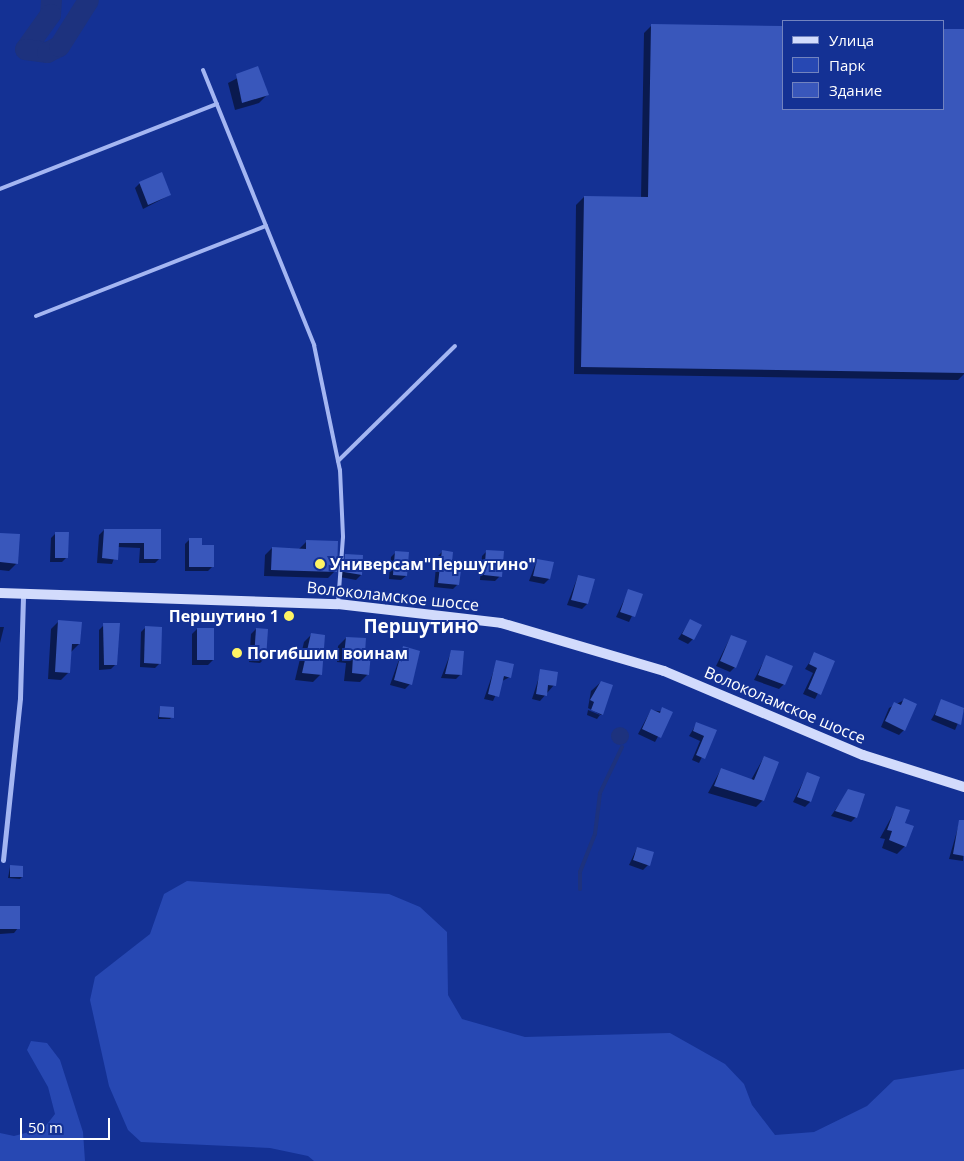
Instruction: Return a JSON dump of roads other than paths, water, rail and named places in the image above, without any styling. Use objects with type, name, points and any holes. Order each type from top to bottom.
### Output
[{"type":"street","name":"Волоколамское шоссе","points":[[0,594],[338,604],[452,614],[551,634],[664,670],[863,755],[964,788]]},
{"type":"street","points":[[1,860],[20,698],[23,594]]},
{"type":"lane","points":[[203,70],[314,345],[338,461],[343,537],[338,604]]},
{"type":"lane","points":[[0,189],[217,104]]},
{"type":"lane","points":[[36,316],[266,226]]},
{"type":"lane","points":[[338,461],[455,346]]},
{"type":"waterway","points":[[51,0],[50,14],[25,49],[47,52],[59,46],[88,0]]},
{"type":"waterway","points":[[580,889],[580,872],[595,834],[600,793],[622,747]]},
{"type":"place","name":"Универсам\"Першутино\"","points":[[320,564]]},
{"type":"place","name":"Першутино 1","points":[[289,616]]},
{"type":"place","name":"Погибшим воинам","points":[[237,653]]},
{"type":"district","name":"Першутино","points":[[421,627]]}]
